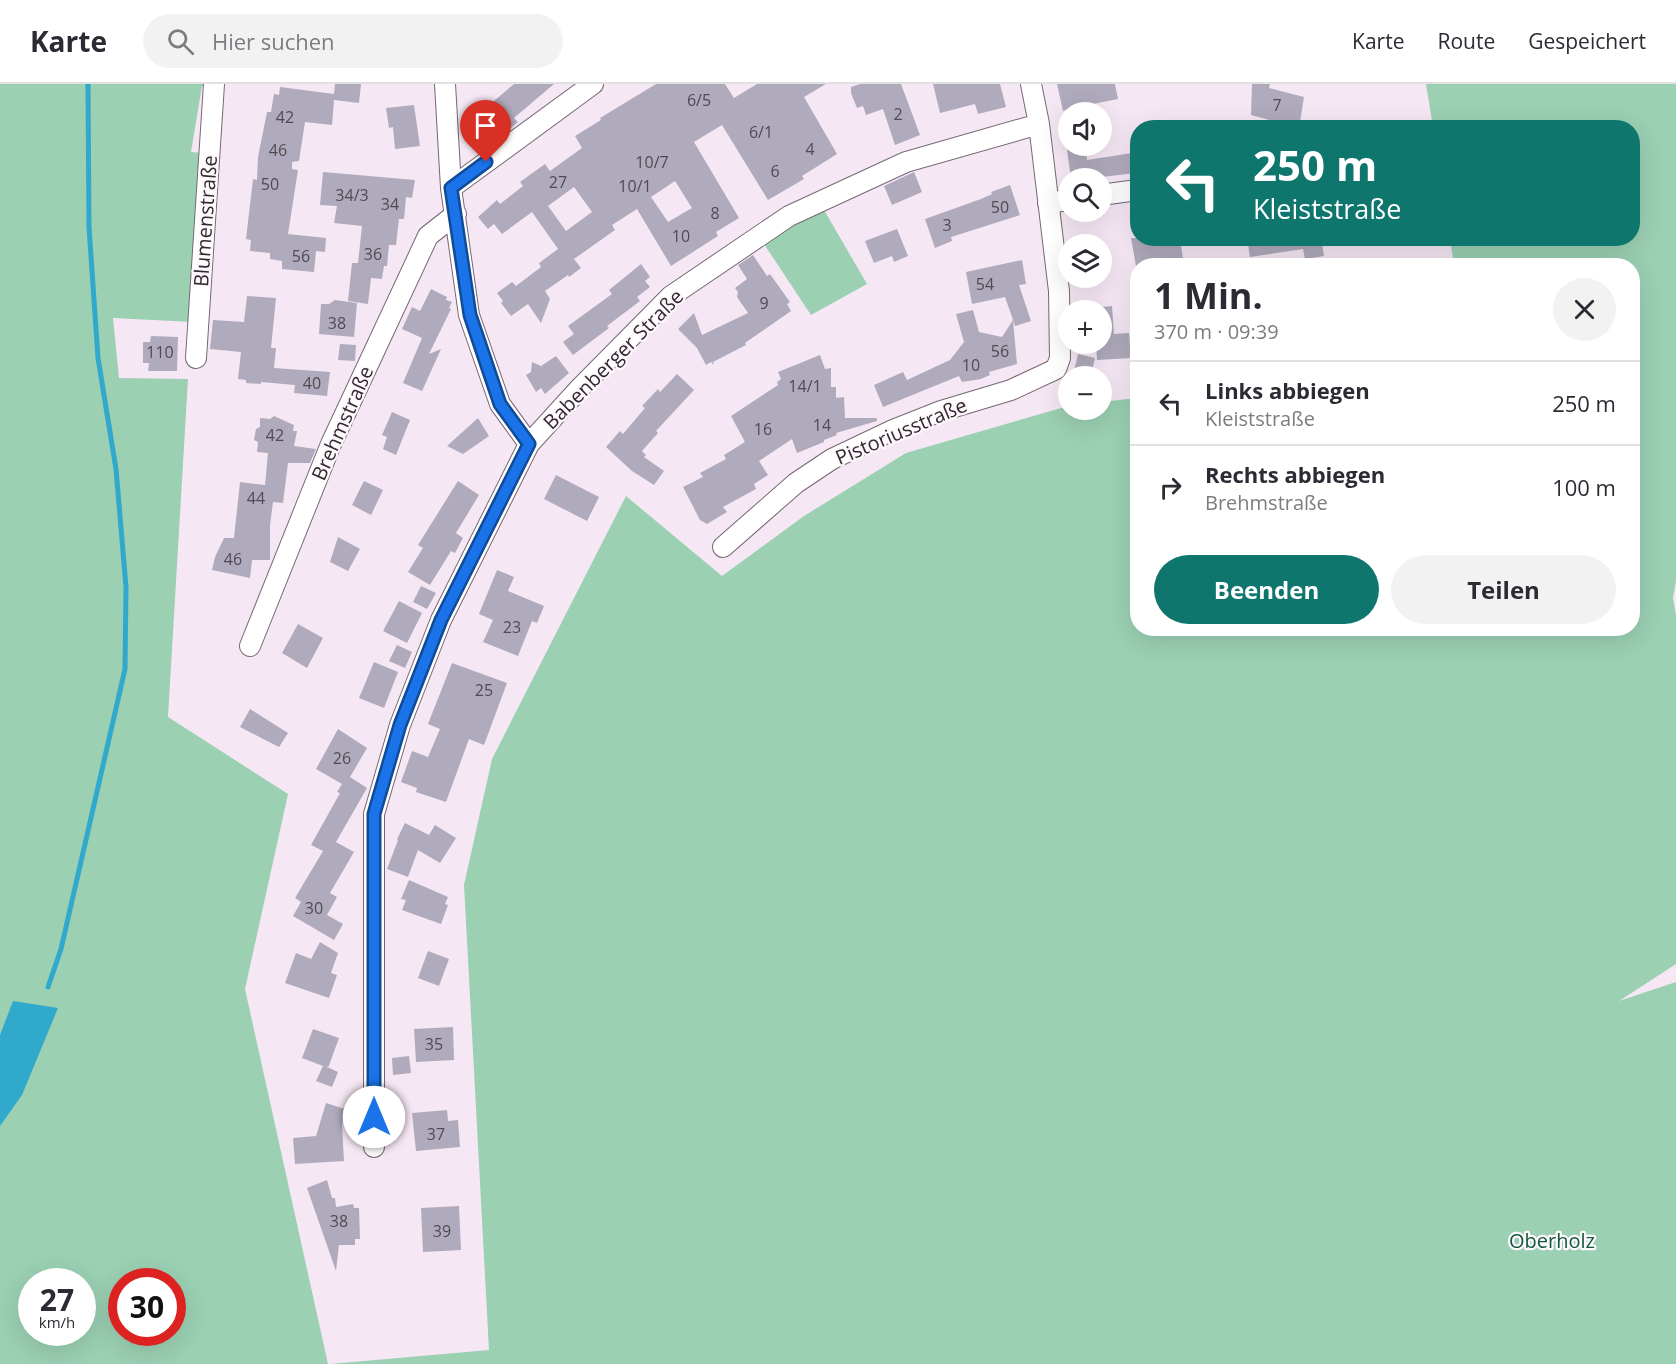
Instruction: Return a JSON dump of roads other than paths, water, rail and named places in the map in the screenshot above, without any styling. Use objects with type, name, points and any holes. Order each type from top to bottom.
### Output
[{"type":"street","name":"Blumenstraße","points":[[196,358],[214,84]]},
{"type":"street","points":[[445,84],[451,188],[470,315],[500,404],[529,444]]},
{"type":"street","points":[[451,188],[593,84]]},
{"type":"street","points":[[1030,84],[1039,124],[1048,203],[1058,202]]},
{"type":"street","name":"Babenberger Straße","points":[[374,1147],[374,814],[400,725],[441,620],[529,444],[670,296],[789,216],[906,162],[1039,124]]},
{"type":"street","points":[[1112,193],[1130,191]]},
{"type":"street","name":"Pistoriusstraße","points":[[723,547],[796,483],[832,459],[893,430],[941,411],[1011,390],[1056,369],[1060,358],[1059,291],[1048,203]]},
{"type":"street","name":"Brehmstraße","points":[[250,646],[331,444],[428,236],[456,214]]},
{"type":"water","points":[[13,1001],[58,1008],[22,1095],[0,1126],[0,1035]]},
{"type":"waterway","points":[[48,987],[61,949],[125,669],[126,587],[116,469],[98,358],[89,227],[88,84]]},
{"type":"park label","name":"Oberholz","points":[[1552,1240]]}]
